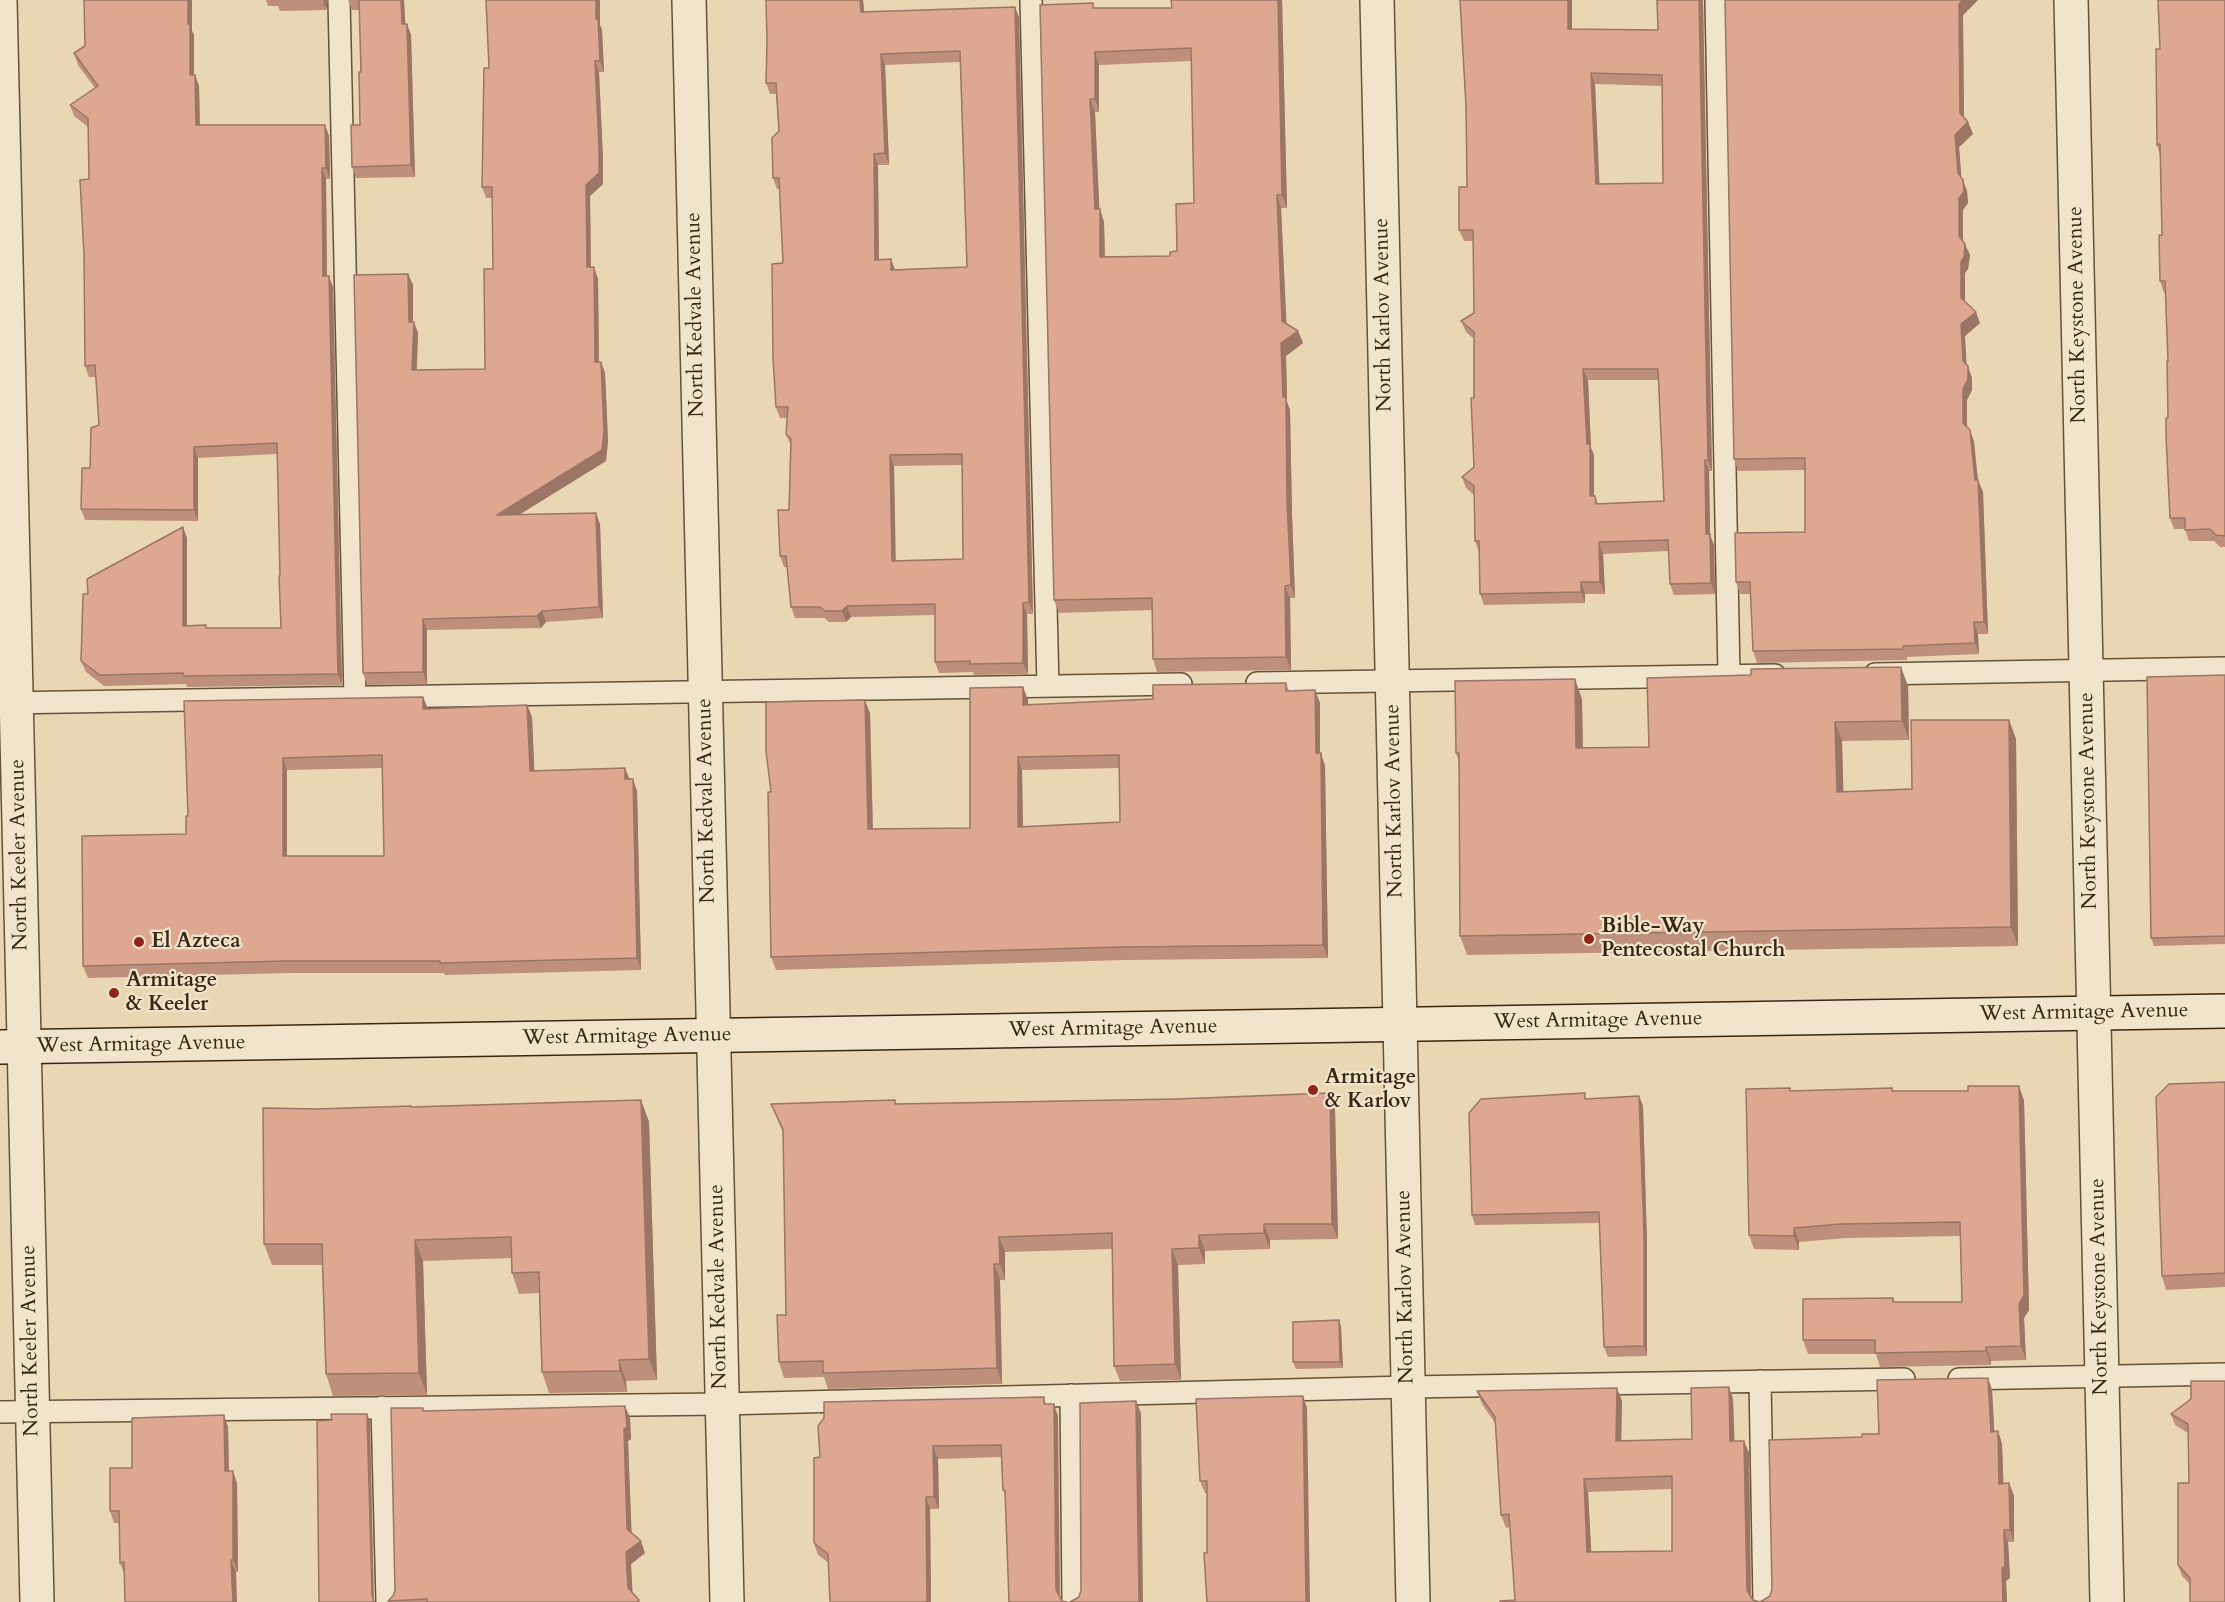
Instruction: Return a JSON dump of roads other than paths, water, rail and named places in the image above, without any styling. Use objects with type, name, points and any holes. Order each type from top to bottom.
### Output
[{"type":"street","name":"North Keeler Avenue","points":[[0,0],[12,1047],[33,1412],[37,1602]]},
{"type":"street","name":"North Kedvale Avenue","points":[[689,0],[727,1602]]},
{"type":"street","name":"North Karlov Avenue","points":[[1377,0],[1413,1602]]},
{"type":"street","name":"North Keystone Avenue","points":[[2071,0],[2107,1602]]},
{"type":"street","name":"West Armitage Avenue","points":[[12,1047],[2225,1011]]},
{"type":"lane","points":[[339,0],[355,698]]},
{"type":"lane","points":[[1031,0],[1048,686]]},
{"type":"lane","points":[[1716,0],[1729,676]]},
{"type":"lane","points":[[1856,674],[2225,668]]},
{"type":"lane","points":[[1238,683],[1798,675]]},
{"type":"lane","points":[[8,703],[1203,684]]},
{"type":"lane","points":[[1944,1379],[2225,1374]]},
{"type":"lane","points":[[0,1412],[722,1404],[1408,1387],[1921,1379]]},
{"type":"lane","points":[[1760,1381],[1764,1602]]},
{"type":"lane","points":[[1071,1395],[1073,1602]]},
{"type":"lane","points":[[382,1407],[387,1602]]},
{"type":"place","name":"Bible-Way Pentecostal Church","points":[[1589,939]]},
{"type":"place","name":"El Azteca","points":[[139,942]]},
{"type":"place","name":"Armitage & Keeler","points":[[114,993]]},
{"type":"place","name":"Armitage & Karlov","points":[[1313,1090]]}]
